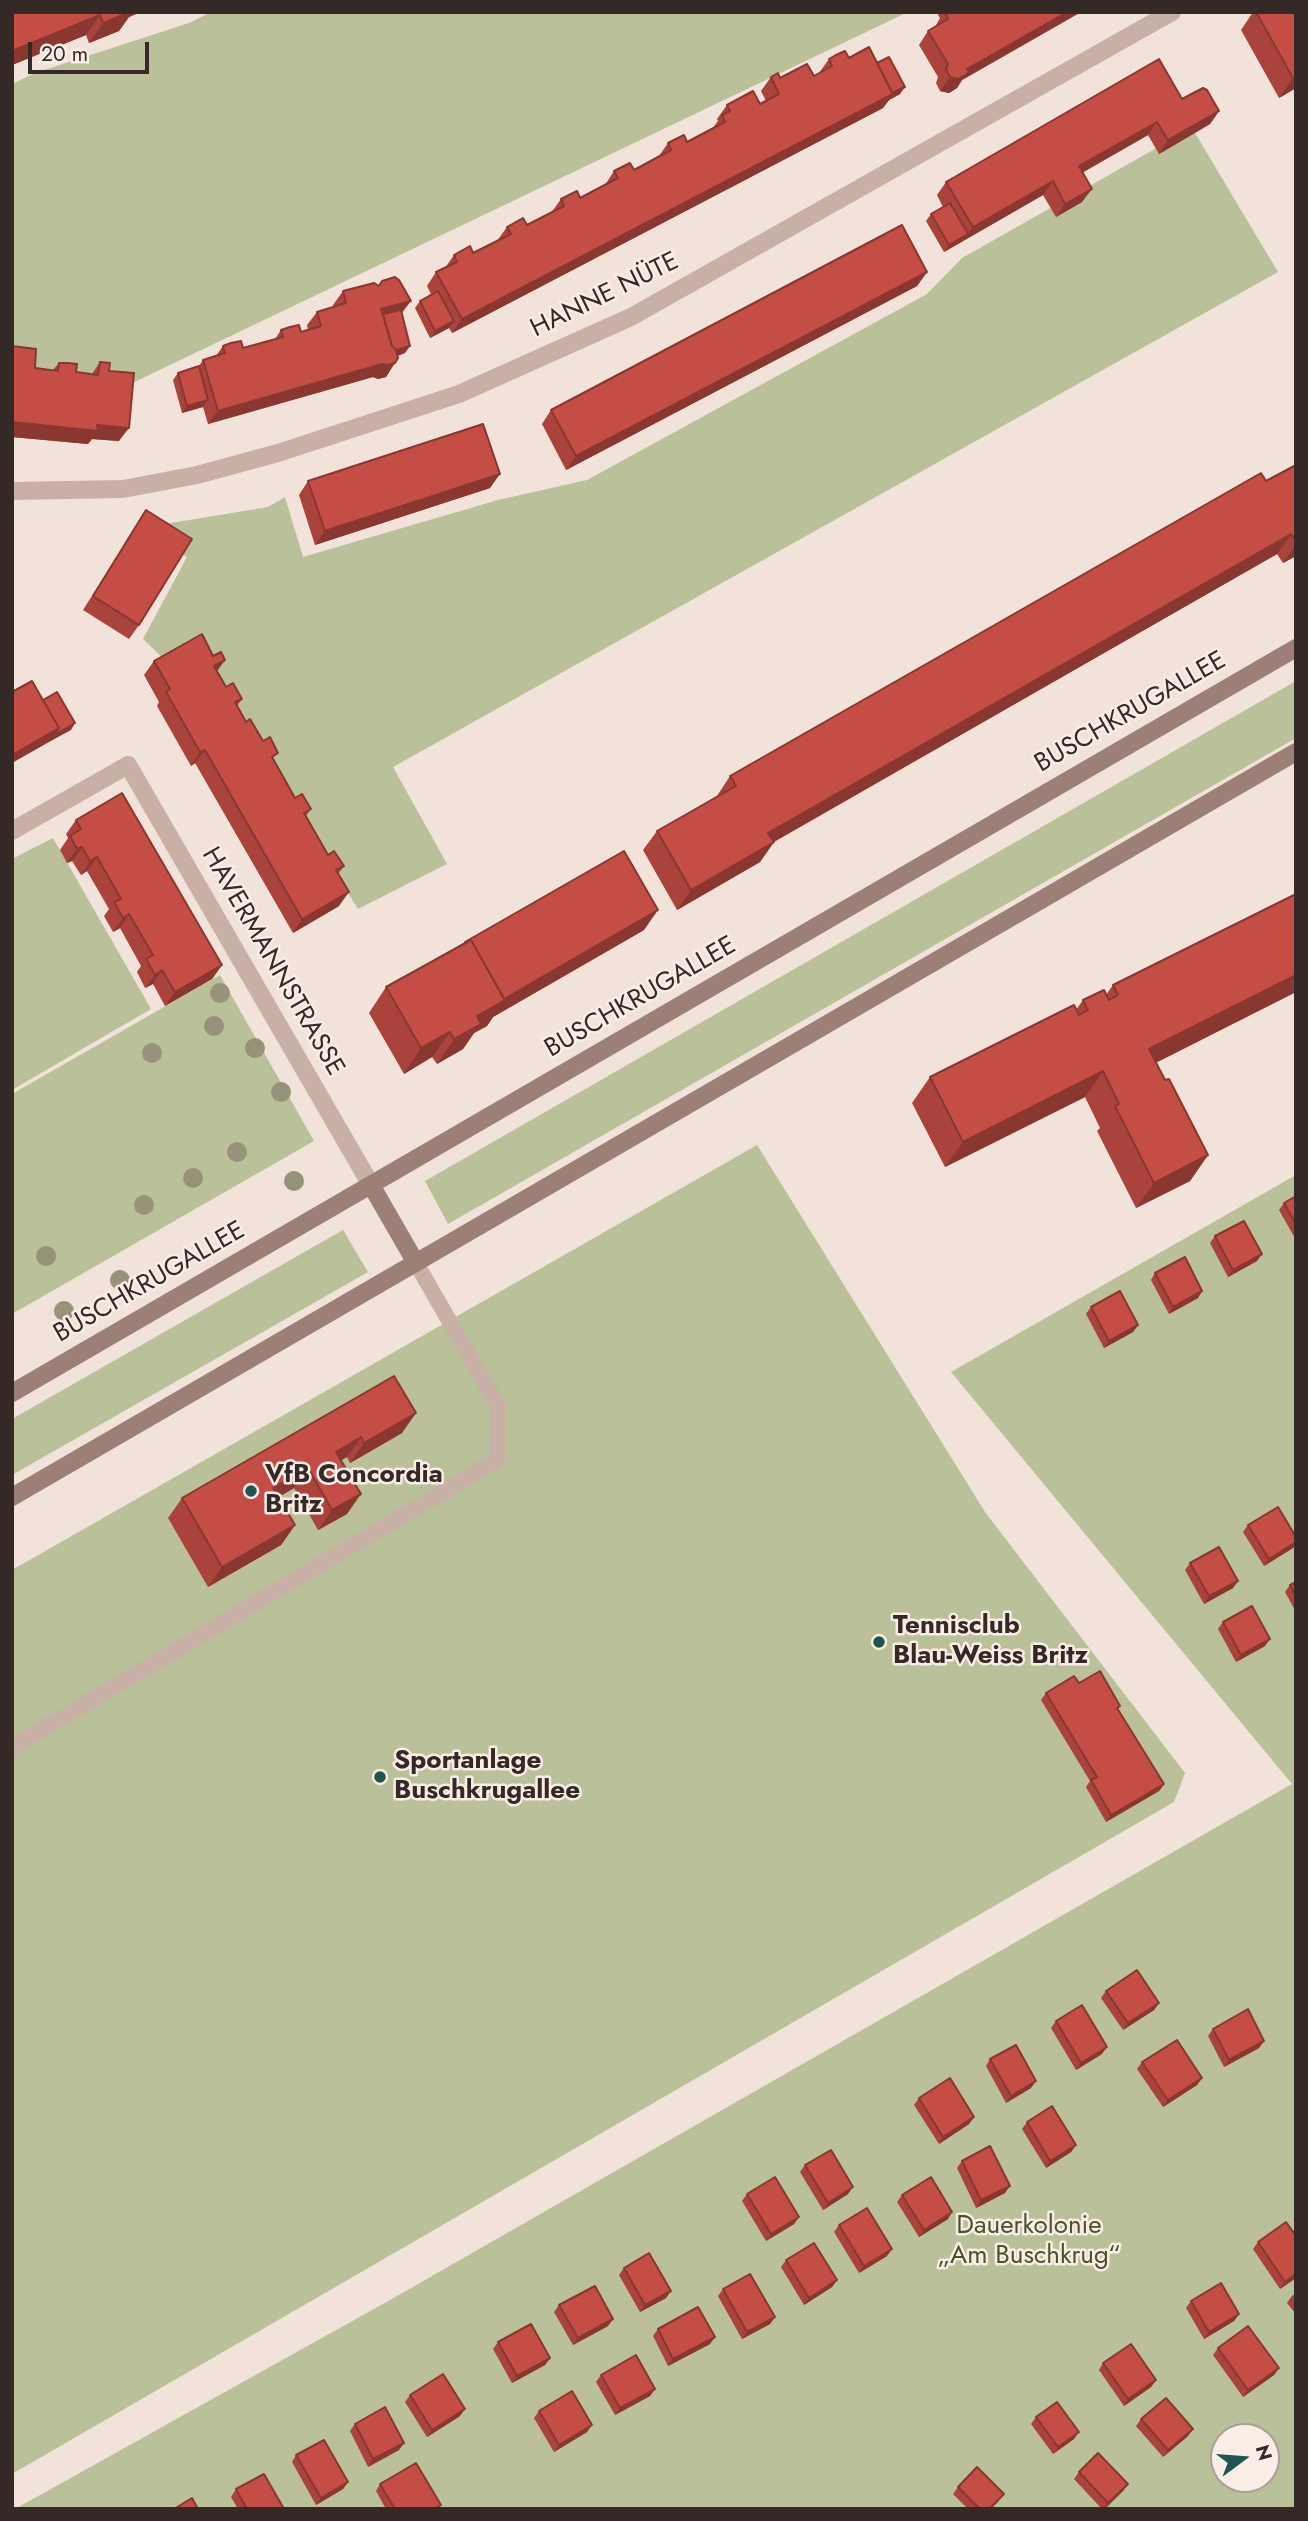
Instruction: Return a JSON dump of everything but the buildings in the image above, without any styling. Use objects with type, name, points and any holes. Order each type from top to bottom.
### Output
[{"type":"main road","name":"BUSCHKRUGALLEE","points":[[12,1393],[1296,648]]},
{"type":"main road","points":[[12,1497],[1296,752]]},
{"type":"main road","points":[[371,1185],[416,1263]]},
{"type":"street","name":"HANNE NÜTE","points":[[12,491],[122,489],[197,475],[278,453],[459,394],[631,317],[1172,12]]},
{"type":"street","name":"HAVERMANNSTRASSE","points":[[12,831],[128,765],[371,1185]]},
{"type":"lane","points":[[12,1747],[497,1460],[497,1404],[416,1263]]},
{"type":"green space","points":[[211,12],[908,12],[124,387],[12,374],[12,84],[35,73],[189,23]]},
{"type":"green space","points":[[1192,128],[1278,272],[393,767],[447,864],[358,909],[199,649],[171,666],[143,639],[187,557],[135,529],[268,507],[285,497],[303,557],[498,500],[587,480],[927,294],[962,258]]},
{"type":"green space","points":[[1296,681],[1296,738],[448,1224],[425,1181]]},
{"type":"green space","points":[[53,838],[151,1009],[12,1090],[12,859]]},
{"type":"green space","points":[[220,975],[314,1141],[12,1314],[12,1094]]},
{"type":"green space","name":"Sportanlage Buschkrugallee","points":[[757,1145],[985,1512],[1185,1773],[1174,1802],[12,2474],[12,1570]]},
{"type":"green space","name":"Dauerkolonie „Am Buschkrug“","points":[[1296,1175],[1296,2509],[15,2509],[390,2300],[1292,1784],[951,1372]]},
{"type":"green space","points":[[343,1230],[368,1272],[12,1475],[12,1419]]},
{"type":"place","name":"VfB Concordia Britz","points":[[251,1491]]},
{"type":"place","name":"Tennisclub Blau-Weiss Britz","points":[[879,1642]]},
{"type":"place","name":"Sportanlage Buschkrugallee","points":[[380,1777]]}]
